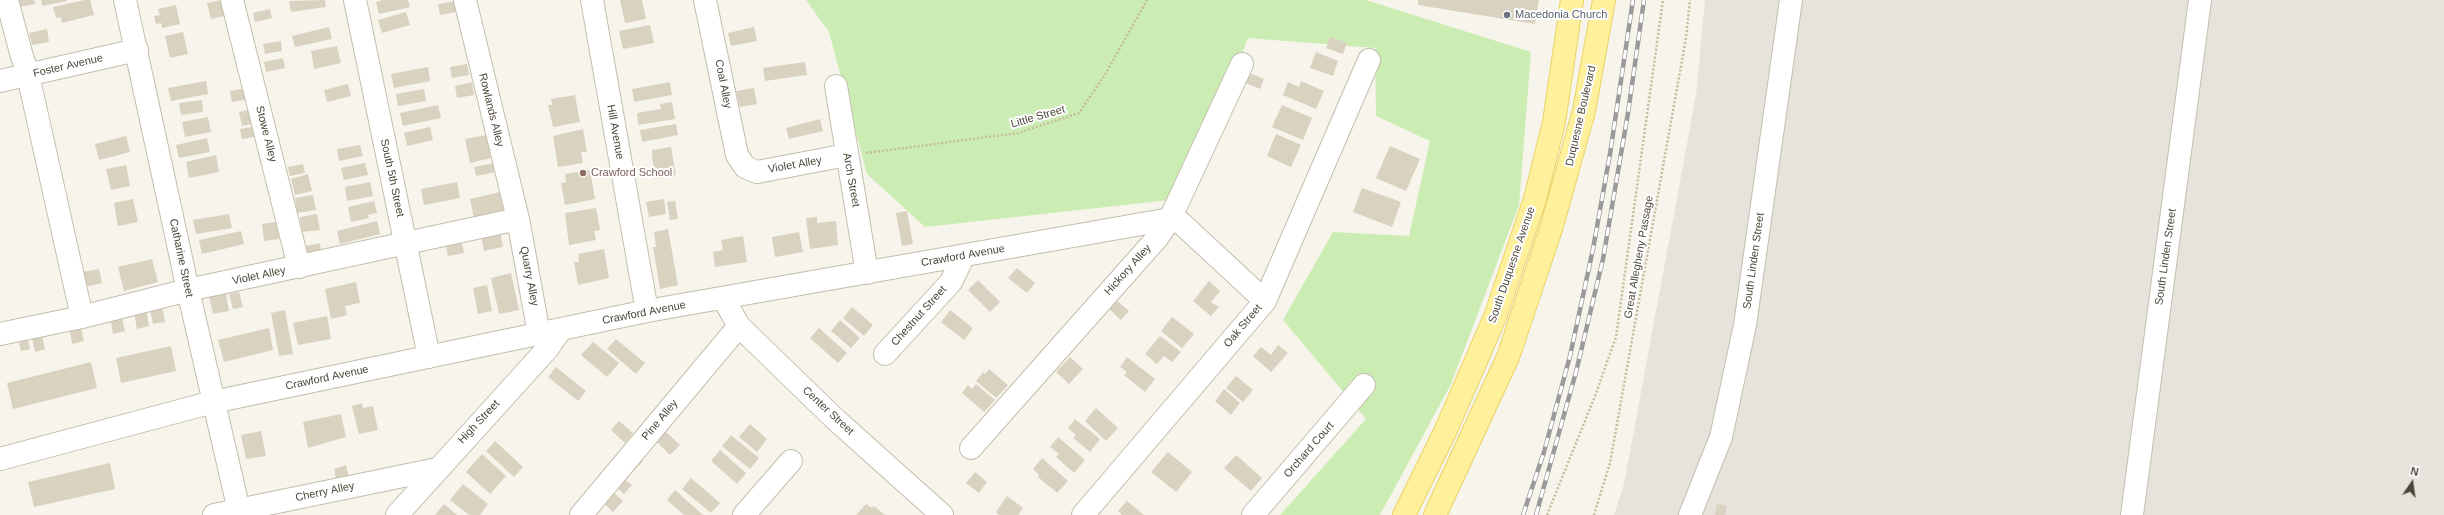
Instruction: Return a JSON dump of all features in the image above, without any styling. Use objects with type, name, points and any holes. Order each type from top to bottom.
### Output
[{"type":"main road","name":"South Duquesne Avenue","points":[[1404,515],[1445,432],[1495,317],[1535,199],[1554,122],[1572,0]]},
{"type":"main road","name":"Duquesne Boulevard","points":[[1508,356],[1551,230],[1584,111],[1604,0]]},
{"type":"main road","points":[[1435,515],[1508,356]]},
{"type":"main road","points":[[1448,515],[1508,356]]},
{"type":"street","points":[[8,0],[28,75],[82,317]]},
{"type":"street","name":"Catharine Street","points":[[125,0],[188,290],[240,512]]},
{"type":"street","name":"Stowe Alley","points":[[232,0],[299,267]]},
{"type":"street","name":"South 5th Street","points":[[355,0],[429,356]]},
{"type":"street","name":"Rowlands Alley","points":[[465,0],[518,219]]},
{"type":"street","name":"Hill Avenue","points":[[592,0],[647,311]]},
{"type":"street","name":"Coal Alley","points":[[705,0],[737,155],[744,167]]},
{"type":"street","name":"South Linden Street","points":[[1690,515],[1721,436],[1745,325],[1791,0]]},
{"type":"street","name":"South Linden Street","points":[[2132,515],[2200,0]]},
{"type":"street","name":"Foster Avenue","points":[[0,81],[137,50]]},
{"type":"street","name":"Oak Street","points":[[1083,515],[1265,301],[1369,60]]},
{"type":"street","name":"Hickory Alley","points":[[971,448],[1148,248],[1170,219],[1242,64]]},
{"type":"street","name":"Arch Street","points":[[836,86],[867,273]]},
{"type":"street","name":"Violet Alley","points":[[744,167],[757,172],[847,155]]},
{"type":"street","name":"Violet Alley","points":[[0,334],[82,317],[188,290],[406,245],[518,219]]},
{"type":"street","name":"Quarry Alley","points":[[518,219],[540,334]]},
{"type":"street","points":[[1170,219],[1181,223],[1265,301]]},
{"type":"street","name":"Crawford Avenue","points":[[0,459],[214,402],[647,311],[963,257],[1170,219]]},
{"type":"street","name":"Chestnut Street","points":[[886,354],[950,282],[963,257]]},
{"type":"street","name":"Center Street","points":[[723,298],[739,326],[835,419],[942,515]]},
{"type":"street","name":"Pine Alley","points":[[581,515],[739,326]]},
{"type":"street","name":"High Street","points":[[397,515],[437,468],[548,348],[561,329]]},
{"type":"street","name":"Orchard Court","points":[[1253,515],[1364,385]]},
{"type":"street","points":[[744,515],[791,461]]},
{"type":"street","name":"Cherry Alley","points":[[214,515],[240,512],[437,468]]},
{"type":"path","name":"Little Street","points":[[847,155],[1018,133],[1079,113],[1106,73],[1147,0]]},
{"type":"path","points":[[1547,515],[1595,396],[1616,337],[1663,0]]},
{"type":"path","name":"Great Allegheny Passage","points":[[1594,515],[1611,455],[1685,46],[1690,0]]},
{"type":"shaded area","points":[[1705,0],[2444,0],[2444,515],[1614,515],[1624,484],[1696,95]]},
{"type":"green space","points":[[806,0],[1366,0],[1531,52],[1519,205],[1451,384],[1380,515],[1280,515],[1366,419],[1283,320],[1333,232],[1409,236],[1430,141],[1376,116],[1375,48],[1248,38],[1188,198],[925,227],[867,174],[829,32]]},
{"type":"building","points":[[18,0],[34,0],[35,4],[19,7]]},
{"type":"building","points":[[41,0],[67,0],[67,1],[42,6]]},
{"type":"building","points":[[90,0],[94,15],[62,23],[61,17],[56,18],[53,7]]},
{"type":"building","points":[[221,0],[229,15],[211,19],[207,3]]},
{"type":"building","points":[[325,0],[326,7],[291,12],[289,1]]},
{"type":"building","points":[[383,0],[408,0],[410,7],[379,14],[376,2]]},
{"type":"building","points":[[620,0],[642,0],[646,19],[625,23]]},
{"type":"building","name":"Macedonia Church","points":[[1418,0],[1539,0],[1535,24],[1418,5]]},
{"type":"building","points":[[455,1],[457,12],[440,15],[438,4]]},
{"type":"building","points":[[176,5],[180,24],[162,28],[161,23],[156,24],[154,16],[160,15],[158,9]]},
{"type":"building","points":[[270,9],[272,18],[255,22],[253,13]]},
{"type":"building","points":[[406,12],[410,25],[382,33],[378,20]]},
{"type":"building","points":[[650,25],[654,43],[623,49],[619,31]]},
{"type":"building","points":[[329,27],[332,39],[295,47],[292,36]]},
{"type":"building","points":[[754,27],[757,41],[731,46],[728,33]]},
{"type":"building","points":[[47,29],[49,42],[32,45],[29,33]]},
{"type":"building","points":[[183,32],[188,54],[170,58],[165,36]]},
{"type":"building","points":[[1331,37],[1347,43],[1343,54],[1326,48]]},
{"type":"building","points":[[281,41],[282,51],[265,54],[263,44]]},
{"type":"building","points":[[337,46],[341,63],[314,69],[311,51]]},
{"type":"building","points":[[1316,52],[1338,61],[1333,76],[1310,68]]},
{"type":"building","points":[[283,58],[285,68],[266,72],[264,62]]},
{"type":"building","points":[[805,62],[807,75],[765,81],[763,68]]},
{"type":"building","points":[[467,64],[469,75],[452,78],[450,67]]},
{"type":"building","points":[[428,67],[430,81],[394,88],[391,74]]},
{"type":"building","points":[[1247,72],[1264,79],[1260,89],[1243,82]]},
{"type":"building","points":[[206,81],[208,94],[171,101],[168,88]]},
{"type":"building","points":[[1301,81],[1324,91],[1316,109],[1283,95],[1288,82],[1299,87]]},
{"type":"building","points":[[472,82],[474,95],[457,98],[455,86]]},
{"type":"building","points":[[670,82],[672,95],[634,102],[632,89]]},
{"type":"building","points":[[348,84],[351,96],[327,102],[324,90]]},
{"type":"building","points":[[247,88],[249,99],[232,102],[230,91]]},
{"type":"building","points":[[754,88],[757,104],[740,107],[736,91]]},
{"type":"building","points":[[424,89],[426,101],[398,106],[396,94]]},
{"type":"building","points":[[575,95],[580,122],[553,127],[548,105],[552,105],[551,99]]},
{"type":"building","points":[[202,100],[203,112],[181,115],[179,103]]},
{"type":"building","points":[[672,102],[675,119],[638,125],[637,113],[661,109],[660,104]]},
{"type":"building","points":[[438,105],[441,118],[403,126],[400,113]]},
{"type":"building","points":[[1282,105],[1312,118],[1303,140],[1272,127]]},
{"type":"building","points":[[254,109],[256,123],[242,126],[239,112]]},
{"type":"building","points":[[208,117],[211,132],[185,137],[182,122]]},
{"type":"building","points":[[820,119],[823,131],[789,139],[786,128]]},
{"type":"building","points":[[676,124],[678,135],[642,142],[640,130]]},
{"type":"building","points":[[257,126],[259,136],[242,139],[240,129]]},
{"type":"building","points":[[430,127],[433,140],[407,146],[404,133]]},
{"type":"building","points":[[583,129],[587,152],[581,152],[583,163],[558,167],[553,136]]},
{"type":"building","points":[[1276,134],[1301,145],[1291,167],[1267,156]]},
{"type":"building","points":[[486,135],[491,158],[470,163],[465,139]]},
{"type":"building","points":[[126,136],[130,152],[99,160],[95,144]]},
{"type":"building","points":[[207,138],[210,152],[179,158],[176,145]]},
{"type":"building","points":[[360,145],[363,156],[339,161],[337,149]]},
{"type":"building","points":[[1390,146],[1420,159],[1406,191],[1376,178]]},
{"type":"building","points":[[671,147],[676,175],[654,179],[652,150]]},
{"type":"building","points":[[216,155],[219,172],[189,178],[186,162]]},
{"type":"building","points":[[365,163],[368,175],[344,180],[341,168]]},
{"type":"building","points":[[494,163],[496,172],[476,176],[474,167]]},
{"type":"building","points":[[303,164],[305,173],[290,176],[288,167]]},
{"type":"building","points":[[126,165],[130,186],[111,190],[106,169]]},
{"type":"building","points":[[590,170],[595,199],[565,205],[561,183],[566,182],[565,174]]},
{"type":"building","points":[[308,174],[312,191],[295,195],[291,179]]},
{"type":"building","points":[[370,182],[373,196],[347,201],[345,187]]},
{"type":"building","points":[[457,182],[460,198],[424,205],[421,189]]},
{"type":"building","points":[[1362,188],[1401,202],[1392,227],[1353,212]]},
{"type":"building","points":[[500,192],[504,212],[474,218],[470,199]]},
{"type":"building","points":[[313,195],[316,210],[297,213],[295,198]]},
{"type":"building","points":[[133,199],[138,222],[118,226],[114,203]]},
{"type":"building","points":[[664,199],[666,214],[649,217],[646,202]]},
{"type":"building","points":[[374,201],[377,213],[368,215],[369,218],[351,222],[348,207]]},
{"type":"building","points":[[675,201],[678,219],[670,220],[667,202]]},
{"type":"building","points":[[596,208],[600,230],[594,231],[596,240],[569,245],[565,213]]},
{"type":"building","points":[[907,211],[913,244],[902,246],[896,213]]},
{"type":"building","points":[[229,214],[232,228],[196,234],[193,220]]},
{"type":"building","points":[[317,214],[320,230],[302,232],[300,217]]},
{"type":"building","points":[[817,217],[817,223],[836,221],[838,245],[810,249],[806,218]]},
{"type":"building","points":[[377,221],[380,234],[340,244],[337,231]]},
{"type":"building","points":[[276,222],[279,239],[264,241],[262,224]]},
{"type":"building","points":[[668,229],[678,285],[660,289],[653,247],[656,247],[654,232]]},
{"type":"building","points":[[241,231],[244,244],[202,254],[199,240]]},
{"type":"building","points":[[500,231],[503,247],[484,251],[481,235]]},
{"type":"building","points":[[799,232],[803,252],[775,257],[772,237]]},
{"type":"building","points":[[743,236],[747,262],[715,267],[713,252],[723,250],[721,240]]},
{"type":"building","points":[[461,239],[464,253],[448,256],[445,241]]},
{"type":"building","points":[[320,243],[321,251],[307,254],[306,246]]},
{"type":"building","points":[[604,249],[609,278],[578,285],[574,262],[579,262],[578,254]]},
{"type":"building","points":[[152,259],[158,282],[124,291],[118,267]]},
{"type":"building","points":[[1017,268],[1035,283],[1027,293],[1008,278]]},
{"type":"building","points":[[99,269],[102,283],[85,287],[82,272]]},
{"type":"building","points":[[511,273],[519,310],[499,314],[491,278]]},
{"type":"building","points":[[978,280],[1000,302],[990,312],[968,290]]},
{"type":"building","points":[[1209,281],[1220,291],[1211,302],[1219,307],[1211,316],[1193,301]]},
{"type":"building","points":[[356,282],[360,303],[345,306],[347,315],[331,319],[325,289]]},
{"type":"building","points":[[487,285],[492,311],[478,314],[473,288]]},
{"type":"building","points":[[239,292],[243,307],[233,309],[229,294]]},
{"type":"building","points":[[226,294],[229,311],[213,314],[209,297]]},
{"type":"building","points":[[1115,299],[1129,311],[1121,320],[1107,307]]},
{"type":"building","points":[[162,306],[165,322],[153,324],[150,309]]},
{"type":"building","points":[[852,307],[873,325],[864,336],[843,318]]},
{"type":"building","points":[[146,309],[149,326],[137,329],[134,312]]},
{"type":"building","points":[[285,310],[293,354],[279,356],[271,313]]},
{"type":"building","points":[[950,310],[973,328],[964,340],[941,322]]},
{"type":"building","points":[[121,313],[125,331],[113,334],[110,316]]},
{"type":"building","points":[[327,316],[331,339],[298,345],[293,323]]},
{"type":"building","points":[[1172,317],[1194,334],[1182,348],[1161,331]]},
{"type":"building","points":[[840,320],[860,338],[851,348],[831,331]]},
{"type":"building","points":[[80,323],[84,341],[72,344],[69,325]]},
{"type":"building","points":[[269,328],[273,350],[224,362],[218,340]]},
{"type":"building","points":[[819,328],[847,353],[838,363],[810,338]]},
{"type":"building","points":[[41,331],[45,349],[35,352],[31,333]]},
{"type":"building","points":[[27,335],[30,349],[21,351],[18,337]]},
{"type":"building","points":[[1160,336],[1181,352],[1172,362],[1164,356],[1157,364],[1145,354]]},
{"type":"building","points":[[616,339],[645,363],[636,374],[607,349]]},
{"type":"building","points":[[593,342],[619,363],[607,377],[581,355]]},
{"type":"building","points":[[1278,345],[1288,353],[1271,372],[1253,356],[1261,347],[1271,355]]},
{"type":"building","points":[[171,346],[176,371],[121,383],[116,358]]},
{"type":"building","points":[[1070,357],[1083,369],[1069,384],[1056,372]]},
{"type":"building","points":[[1127,357],[1155,379],[1145,392],[1124,375],[1127,372],[1120,367]]},
{"type":"building","points":[[91,362],[97,388],[13,409],[7,383]]},
{"type":"building","points":[[556,367],[586,391],[578,401],[548,377]]},
{"type":"building","points":[[989,369],[1008,385],[996,398],[976,381],[983,372],[985,374]]},
{"type":"building","points":[[1236,376],[1253,390],[1243,402],[1226,388]]},
{"type":"building","points":[[976,384],[995,400],[984,412],[962,393],[968,385],[972,389]]},
{"type":"building","points":[[1224,389],[1240,403],[1231,415],[1215,401]]},
{"type":"building","points":[[362,403],[363,408],[373,406],[378,430],[359,434],[352,406]]},
{"type":"building","points":[[1096,408],[1118,428],[1106,441],[1085,421]]},
{"type":"building","points":[[341,414],[346,437],[308,448],[303,422]]},
{"type":"building","points":[[1075,419],[1100,439],[1090,452],[1073,438],[1076,435],[1068,428]]},
{"type":"building","points":[[619,421],[633,433],[625,443],[611,430]]},
{"type":"building","points":[[750,424],[767,439],[757,452],[739,437]]},
{"type":"building","points":[[664,430],[680,445],[670,455],[655,440]]},
{"type":"building","points":[[261,431],[266,456],[246,459],[241,435]]},
{"type":"building","points":[[731,435],[759,458],[750,469],[722,446]]},
{"type":"building","points":[[1058,437],[1085,460],[1074,473],[1056,457],[1059,454],[1050,447]]},
{"type":"building","points":[[495,441],[523,467],[514,477],[486,451]]},
{"type":"building","points":[[720,450],[746,473],[737,484],[711,461]]},
{"type":"building","points":[[1168,452],[1192,472],[1176,492],[1151,472]]},
{"type":"building","points":[[482,454],[506,476],[490,494],[466,472]]},
{"type":"building","points":[[636,455],[643,461],[634,471],[627,466]]},
{"type":"building","points":[[1236,455],[1262,478],[1251,491],[1224,468]]},
{"type":"building","points":[[1042,458],[1068,481],[1057,493],[1038,477],[1039,475],[1033,469]]},
{"type":"building","points":[[110,463],[115,489],[34,507],[28,482]]},
{"type":"building","points":[[346,465],[350,482],[337,485],[334,469]]},
{"type":"building","points":[[975,472],[987,482],[979,493],[966,483]]},
{"type":"building","points":[[620,476],[632,485],[624,494],[613,485]]},
{"type":"building","points":[[691,478],[720,503],[711,513],[682,489]]},
{"type":"building","points":[[463,484],[488,504],[480,515],[469,515],[450,500]]},
{"type":"building","points":[[611,490],[623,501],[613,512],[602,502]]},
{"type":"building","points":[[675,490],[703,515],[684,515],[667,500]]},
{"type":"building","points":[[1007,496],[1023,508],[1018,515],[999,515],[996,512]]},
{"type":"building","points":[[1127,501],[1144,515],[1122,515],[1118,511]]},
{"type":"building","points":[[444,504],[457,515],[435,515]]},
{"type":"building","points":[[866,504],[872,508],[874,506],[885,515],[856,515]]},
{"type":"building","points":[[1717,504],[1727,506],[1725,515],[1715,515]]},
{"type":"railway","points":[[1523,515],[1544,452],[1570,356],[1593,249],[1610,154],[1633,0]]},
{"type":"railway","points":[[1536,515],[1576,372],[1603,259],[1628,113],[1644,0]]},
{"type":"place","name":"Macedonia Church","points":[[1507,15]]},
{"type":"place","name":"Crawford School","points":[[583,173]]}]
